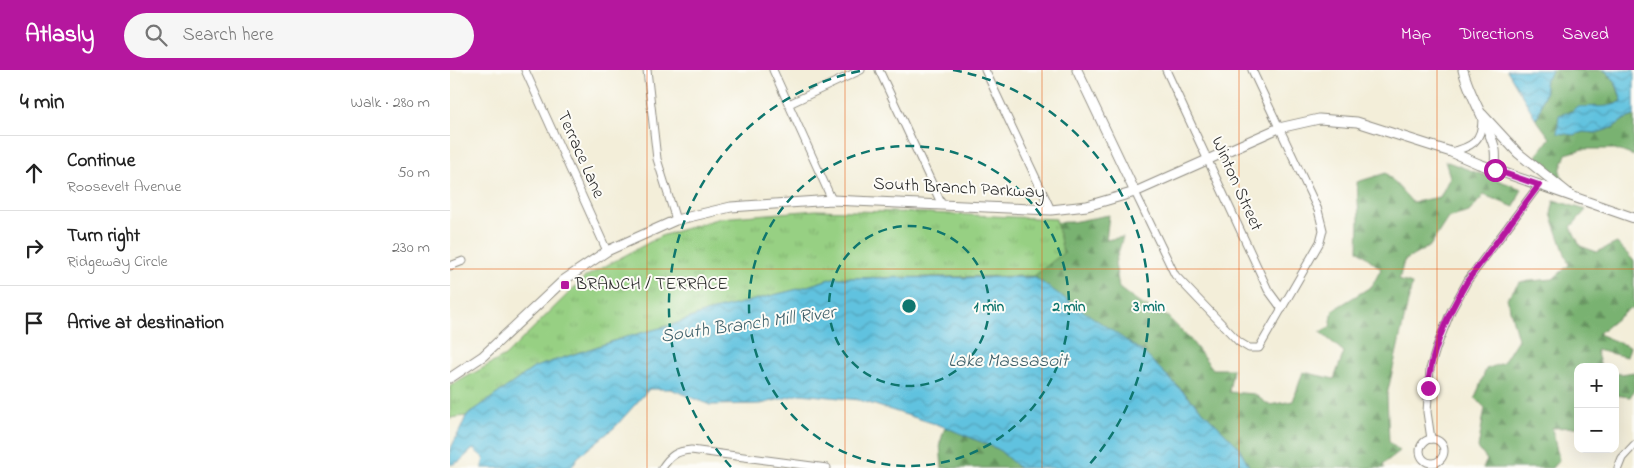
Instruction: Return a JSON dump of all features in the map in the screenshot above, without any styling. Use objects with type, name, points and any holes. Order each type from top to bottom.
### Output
[{"type":"main road","points":[[1077,70],[1135,192]]},
{"type":"main road","points":[[1463,70],[1466,81],[1482,114],[1495,151],[1495,170]]},
{"type":"main road","points":[[1482,114],[1518,154],[1578,199]]},
{"type":"main road","name":"South Branch Parkway","points":[[450,378],[483,356],[564,280],[607,251],[676,220],[731,207],[832,200],[1052,210],[1087,206],[1135,192],[1279,128],[1319,119],[1357,122],[1451,152],[1495,170],[1634,218]]},
{"type":"street","name":"Terrace Lane","points":[[526,70],[607,251]]},
{"type":"street","points":[[647,70],[656,159],[676,220]]},
{"type":"street","points":[[773,70],[832,200]]},
{"type":"street","points":[[789,104],[861,70]]},
{"type":"street","points":[[879,70],[942,205]]},
{"type":"street","points":[[985,70],[1052,210]]},
{"type":"street","name":"Winton Street","points":[[1166,70],[1268,290],[1282,309]]},
{"type":"street","points":[[1135,192],[1175,275],[1239,342],[1249,348],[1259,348],[1320,242],[1322,230],[1318,210],[1252,70]]},
{"type":"street","points":[[1451,152],[1466,148],[1476,140],[1482,127],[1482,114]]},
{"type":"street","points":[[1431,439],[1427,412],[1430,369],[1451,311],[1468,280],[1539,185]]},
{"type":"street","points":[[450,266],[463,261]]},
{"type":"street","points":[[1618,468],[1620,461],[1634,444]]},
{"type":"street","points":[[662,468],[673,454],[691,450],[827,468]]},
{"type":"green space","points":[[1552,70],[1603,70],[1610,76],[1622,101],[1605,108],[1594,106],[1574,135],[1583,132],[1596,133],[1612,128],[1625,119],[1634,116],[1634,156],[1615,149],[1583,149],[1566,154],[1560,171],[1564,183],[1544,168],[1536,156],[1550,138],[1536,119],[1546,91],[1544,84]]},
{"type":"green space","points":[[1445,161],[1522,189],[1514,207],[1484,195],[1469,212],[1448,218],[1430,246],[1404,261],[1399,280],[1412,284],[1387,395],[1389,442],[1400,451],[1383,464],[1384,468],[1250,468],[1239,447],[1168,376],[1034,277],[864,278],[1027,223],[1072,222],[1109,215],[1106,240],[1123,237],[1115,263],[1119,288],[1139,303],[1168,317],[1189,338],[1213,369],[1233,369],[1229,392],[1254,394],[1269,405],[1293,401],[1303,372],[1334,379],[1344,352],[1320,332],[1330,327],[1333,310],[1372,286],[1381,269],[1358,250],[1357,182],[1386,173],[1412,202],[1440,197],[1450,177]]},
{"type":"green space","points":[[1554,200],[1586,210],[1571,227],[1580,246],[1597,252],[1617,243],[1634,261],[1634,311],[1630,308],[1598,334],[1630,347],[1627,357],[1596,350],[1600,363],[1574,363],[1574,427],[1552,428],[1559,460],[1552,468],[1483,468],[1487,460],[1478,448],[1485,408],[1475,398],[1486,369],[1503,363],[1518,339],[1507,298],[1520,282],[1553,279],[1569,265],[1551,214]]},
{"type":"green space","points":[[816,210],[1056,219],[1063,253],[1034,276],[833,278],[798,289],[706,312],[672,325],[626,337],[535,367],[466,416],[450,418],[450,386],[505,356],[585,277],[661,236],[720,218]]},
{"type":"green space","points":[[1634,372],[1634,390],[1630,397],[1619,396],[1619,374]]},
{"type":"green space","points":[[945,427],[998,449],[1019,468],[942,468],[940,443]]},
{"type":"water","points":[[1507,70],[1552,70],[1544,84],[1546,91],[1536,119]]},
{"type":"water","points":[[1603,70],[1634,70],[1634,116],[1625,119],[1612,128],[1596,133],[1583,132],[1574,135],[1557,133],[1559,115],[1572,111],[1576,107],[1605,106],[1622,101],[1613,79]]},
{"type":"water","name":"Lake Massasoit","points":[[1034,277],[1143,352],[1239,447],[1250,468],[1019,468],[998,449],[945,427],[859,400],[801,394],[761,404],[710,405],[671,389],[649,389],[615,427],[578,457],[571,468],[482,468],[484,458],[473,449],[460,461],[450,464],[450,450],[466,416],[535,367],[626,337],[672,325],[706,312],[798,289],[833,278]]},
{"type":"place","name":"BRANCH / TERRACE","points":[[565,285]]},
{"type":"route","points":[[1428,388],[1434,354],[1454,303],[1468,280],[1539,185],[1495,170]]},
{"type":"water label","name":"South Branch Mill River","points":[[748,325]]}]
